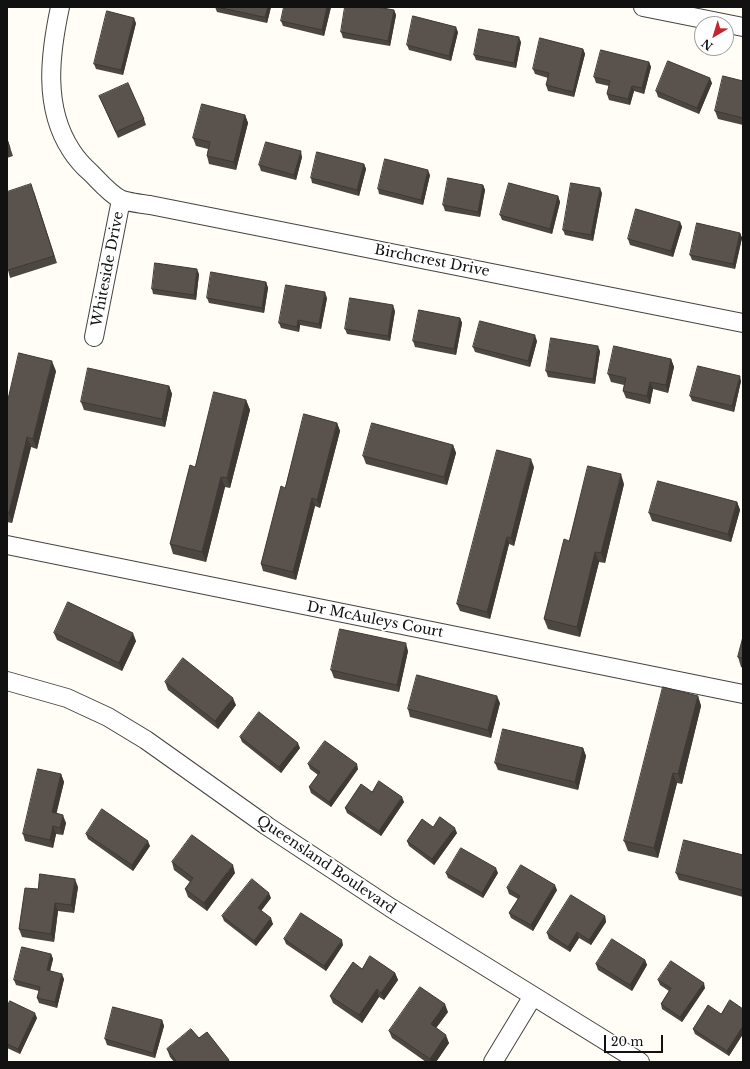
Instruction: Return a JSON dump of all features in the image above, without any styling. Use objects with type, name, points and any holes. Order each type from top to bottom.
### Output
[{"type":"street","points":[[60,7],[52,52],[51,82],[54,111],[58,125],[68,146],[80,163],[121,200]]},
{"type":"street","points":[[643,7],[743,27]]},
{"type":"street","name":"Birchcrest Drive","points":[[121,200],[158,206],[743,323]]},
{"type":"street","name":"Whiteside Drive","points":[[94,337],[121,200]]},
{"type":"street","name":"Dr McAuleys Court","points":[[7,545],[743,694]]},
{"type":"street","name":"Queensland Boulevard","points":[[7,681],[67,698],[108,717],[146,740],[267,826],[391,908],[640,1062]]},
{"type":"street","points":[[493,1062],[533,996]]},
{"type":"building","points":[[217,7],[268,7],[265,17]]},
{"type":"building","points":[[284,7],[327,7],[322,30],[281,21]]},
{"type":"building","points":[[345,7],[377,7],[394,10],[388,41],[341,32]]},
{"type":"building","points":[[107,11],[134,18],[121,70],[94,64]]},
{"type":"building","points":[[413,16],[456,27],[449,56],[407,45]]},
{"type":"building","points":[[479,29],[519,37],[514,63],[474,55]]},
{"type":"building","points":[[540,38],[583,49],[573,92],[546,85],[549,73],[533,69]]},
{"type":"building","points":[[601,50],[649,62],[642,88],[632,86],[628,99],[607,94],[610,81],[594,77]]},
{"type":"building","points":[[668,61],[710,78],[697,108],[656,91]]},
{"type":"building","points":[[723,76],[743,81],[743,118],[715,111]]},
{"type":"building","points":[[128,83],[144,119],[116,132],[99,96]]},
{"type":"building","points":[[202,104],[245,115],[234,162],[207,156],[210,142],[193,138]]},
{"type":"building","points":[[7,139],[10,148],[7,149]]},
{"type":"building","points":[[266,142],[301,151],[294,175],[259,165]]},
{"type":"building","points":[[317,152],[364,164],[357,190],[311,178]]},
{"type":"building","points":[[385,159],[428,170],[421,200],[378,189]]},
{"type":"building","points":[[448,178],[483,185],[478,212],[443,205]]},
{"type":"building","points":[[509,183],[558,196],[550,229],[500,215]]},
{"type":"building","points":[[571,183],[600,188],[591,235],[563,230]]},
{"type":"building","points":[[31,184],[54,256],[8,270],[7,192]]},
{"type":"building","points":[[636,209],[680,222],[671,251],[628,239]]},
{"type":"building","points":[[697,223],[740,233],[733,264],[690,255]]},
{"type":"building","points":[[155,263],[197,269],[194,295],[152,289]]},
{"type":"building","points":[[211,272],[266,282],[262,308],[207,298]]},
{"type":"building","points":[[286,285],[325,292],[319,324],[298,320],[297,327],[279,323]]},
{"type":"building","points":[[350,298],[393,305],[388,336],[345,329]]},
{"type":"building","points":[[419,310],[460,318],[454,349],[413,341]]},
{"type":"building","points":[[480,321],[535,335],[528,361],[473,347]]},
{"type":"building","points":[[551,338],[598,346],[593,379],[546,371]]},
{"type":"building","points":[[614,346],[671,359],[666,385],[650,382],[647,396],[623,391],[626,378],[608,374]]},
{"type":"building","points":[[19,353],[52,361],[33,439],[27,437],[9,513],[7,513],[7,404]]},
{"type":"building","points":[[698,366],[740,376],[732,406],[690,396]]},
{"type":"building","points":[[88,368],[169,386],[162,419],[81,402]]},
{"type":"building","points":[[214,392],[246,400],[227,478],[221,477],[202,552],[170,544],[190,465],[195,467]]},
{"type":"building","points":[[304,414],[337,423],[317,500],[312,498],[293,572],[261,564],[281,486],[285,488]]},
{"type":"building","points":[[372,423],[453,445],[444,477],[363,456]]},
{"type":"building","points":[[497,450],[531,459],[511,538],[507,537],[487,612],[457,604]]},
{"type":"building","points":[[588,466],[621,474],[601,553],[595,552],[577,627],[544,619],[564,539],[569,541]]},
{"type":"building","points":[[658,481],[737,502],[728,534],[649,513]]},
{"type":"building","points":[[68,602],[133,633],[119,663],[54,633]]},
{"type":"building","points":[[340,629],[406,643],[397,685],[331,670]]},
{"type":"building","points":[[743,637],[743,658],[738,657]]},
{"type":"building","points":[[183,658],[233,698],[215,721],[165,682]]},
{"type":"building","points":[[417,675],[497,696],[488,730],[408,709]]},
{"type":"building","points":[[663,687],[698,696],[678,774],[673,773],[654,848],[624,841]]},
{"type":"building","points":[[259,712],[298,743],[279,767],[240,737]]},
{"type":"building","points":[[503,729],[583,748],[575,782],[495,763]]},
{"type":"building","points":[[325,741],[357,764],[329,802],[309,787],[320,772],[308,764]]},
{"type":"building","points":[[38,769],[61,774],[52,812],[63,815],[60,828],[53,826],[50,840],[23,834]]},
{"type":"building","points":[[379,781],[402,797],[379,831],[345,808],[361,784],[372,792]]},
{"type":"building","points":[[102,809],[148,841],[132,865],[86,834]]},
{"type":"building","points":[[440,817],[455,828],[432,859],[407,841],[422,819],[433,827]]},
{"type":"building","points":[[192,835],[233,865],[204,903],[185,889],[193,878],[172,862]]},
{"type":"building","points":[[684,840],[743,855],[743,890],[676,873]]},
{"type":"building","points":[[461,848],[496,868],[482,893],[446,873]]},
{"type":"building","points":[[521,865],[555,885],[531,925],[509,913],[520,896],[507,888]]},
{"type":"building","points":[[40,874],[75,879],[71,905],[55,903],[51,934],[19,929],[25,888],[38,889]]},
{"type":"building","points":[[252,879],[269,893],[258,908],[271,918],[254,941],[222,916]]},
{"type":"building","points":[[571,895],[605,916],[589,940],[577,932],[568,947],[547,933]]},
{"type":"building","points":[[301,913],[342,940],[324,966],[284,939]]},
{"type":"building","points":[[612,939],[645,960],[630,985],[596,964]]},
{"type":"building","points":[[22,947],[51,954],[47,970],[62,974],[55,1002],[37,998],[40,987],[14,980]]},
{"type":"building","points":[[370,956],[395,973],[381,993],[377,989],[359,1015],[330,996],[353,962],[362,969]]},
{"type":"building","points":[[671,961],[704,983],[680,1017],[661,1004],[671,988],[658,980]]},
{"type":"building","points":[[420,987],[445,1004],[431,1024],[446,1035],[430,1059],[389,1031]]},
{"type":"building","points":[[730,1000],[743,1009],[743,1026],[727,1051],[693,1029],[708,1005],[721,1014]]},
{"type":"building","points":[[10,1001],[35,1013],[18,1049],[7,1044],[7,1007]]},
{"type":"building","points":[[113,1007],[162,1020],[153,1053],[105,1039]]},
{"type":"building","points":[[191,1029],[199,1038],[207,1032],[229,1060],[226,1062],[177,1062],[167,1049]]}]
